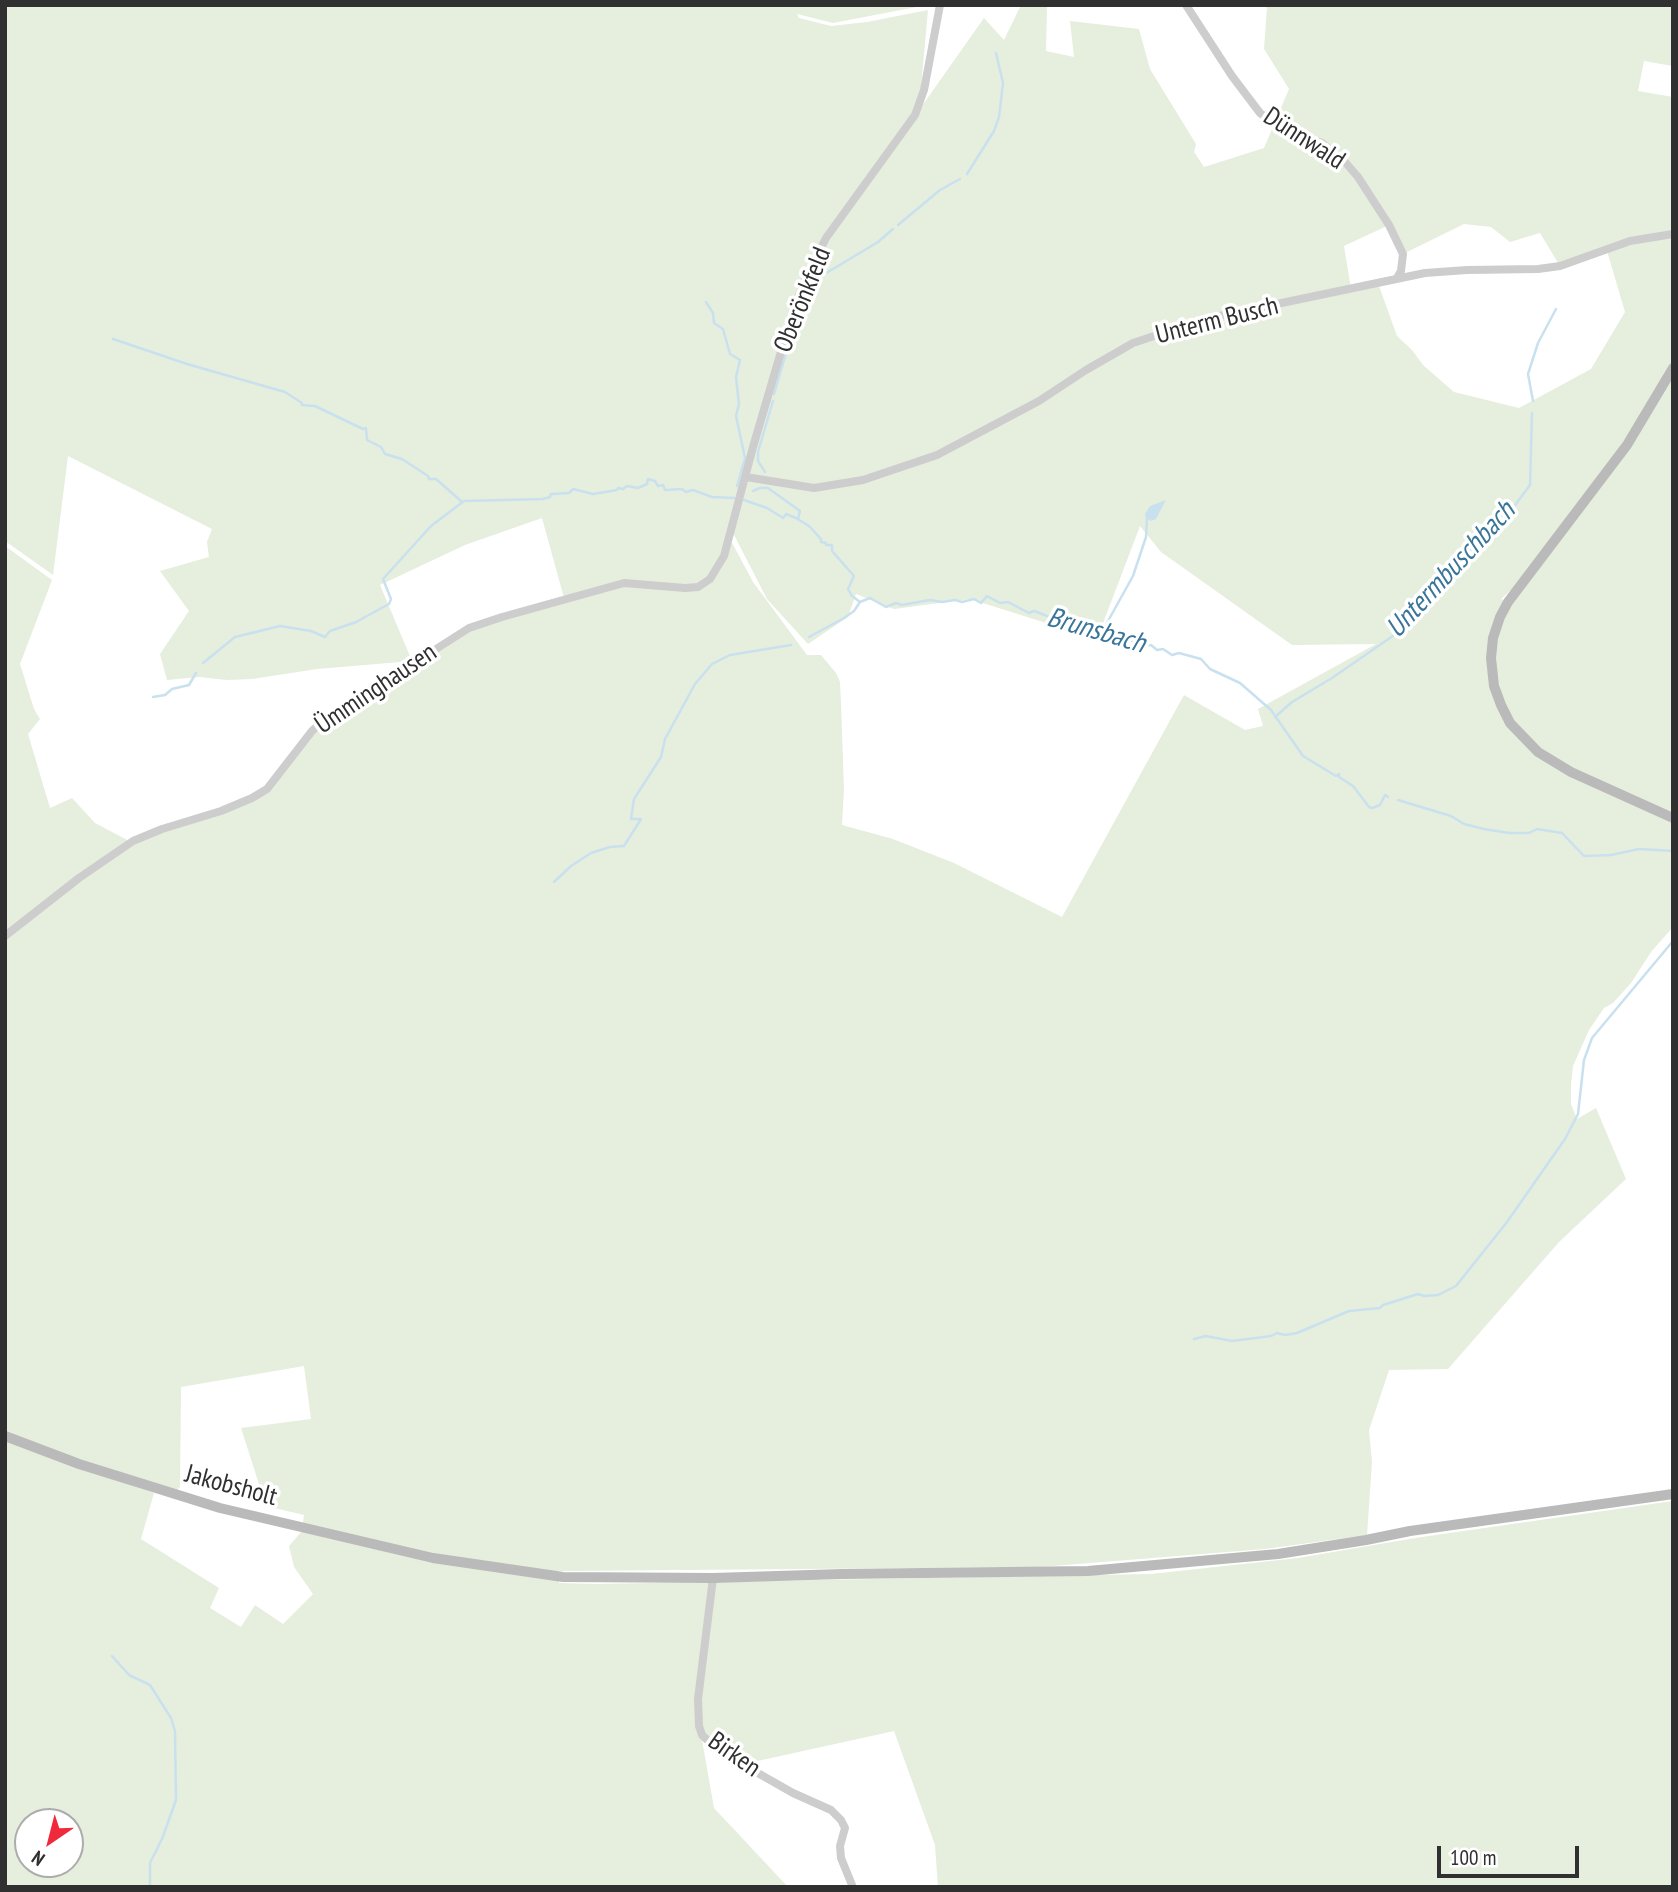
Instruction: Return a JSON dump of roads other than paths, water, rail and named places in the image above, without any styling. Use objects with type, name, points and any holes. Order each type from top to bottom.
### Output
[{"type":"main road","points":[[1673,368],[1628,444],[1508,602],[1496,627],[1491,658],[1494,686],[1501,705],[1516,730],[1538,752],[1572,772],[1673,818]]},
{"type":"main road","name":"Jakobsholt","points":[[5,1436],[79,1464],[220,1508],[433,1558],[563,1577],[713,1578],[1088,1571],[1278,1554],[1410,1531],[1673,1494]]},
{"type":"street","name":"Oberönkfeld","points":[[714,573],[724,556],[793,311],[805,280],[827,238],[915,115],[925,90],[940,5]]},
{"type":"street","name":"Dünnwald","points":[[1186,5],[1232,76],[1260,113],[1279,127],[1322,143],[1358,177],[1389,225],[1403,254],[1401,271],[1397,278]]},
{"type":"street","name":"Unterm Busch","points":[[746,477],[814,488],[863,480],[937,455],[1039,401],[1133,343],[1205,319],[1397,278],[1468,270],[1560,266],[1630,241],[1673,234]]},
{"type":"street","name":"Ümminghausen","points":[[5,936],[79,878],[133,841],[221,811],[267,789],[312,731],[323,721],[469,628],[624,583],[698,587],[706,583],[714,573]]},
{"type":"street","name":"Birken","points":[[713,1578],[698,1699],[702,1735],[719,1751],[793,1793],[831,1810],[841,1819],[845,1828],[840,1846],[841,1857],[852,1885]]},
{"type":"water","points":[[1166,500],[1156,519],[1151,521],[1146,518],[1145,514],[1150,506]]},
{"type":"waterway","points":[[967,174],[994,131],[999,117],[1003,83],[996,53]]},
{"type":"waterway","points":[[898,225],[940,190],[960,179]]},
{"type":"waterway","points":[[774,394],[798,312],[814,273],[828,272],[878,242],[893,229]]},
{"type":"waterway","points":[[706,302],[713,313],[714,323],[723,329],[730,354],[740,360],[736,377],[739,404],[736,416],[745,458],[737,486]]},
{"type":"waterway","name":"Untermbuschbach","points":[[1533,401],[1528,374],[1538,343],[1556,309]]},
{"type":"waterway","points":[[113,339],[187,364],[285,392],[302,405],[315,406],[363,429],[366,428],[367,440],[381,447],[385,454],[402,459],[429,479],[436,479],[461,501]]},
{"type":"waterway","points":[[765,472],[758,461],[758,452],[773,401]]},
{"type":"waterway","name":"Untermbuschbach","points":[[1275,717],[1292,702],[1400,631],[1448,583],[1470,551],[1501,524],[1530,485],[1532,413]]},
{"type":"waterway","points":[[203,663],[235,637],[280,626],[311,631],[325,637],[330,631],[356,622],[389,604],[391,599],[383,579],[431,526],[464,501],[543,499],[551,494],[569,493],[573,489],[593,494],[627,486],[638,488],[647,484],[648,479],[655,481],[658,486],[663,485],[665,490],[693,490],[712,497],[734,498]]},
{"type":"waterway","points":[[753,491],[768,488],[800,511],[798,519]]},
{"type":"waterway","name":"Brunsbach","points":[[744,500],[767,508],[783,518],[786,514],[796,518],[809,526],[821,542],[832,545],[832,551],[854,576],[848,589],[860,602],[870,598],[886,607],[896,603],[902,605],[930,600],[962,602],[974,599],[981,603],[987,596],[1000,603],[1008,602],[1029,613],[1034,611],[1063,622],[1075,621],[1079,628],[1102,630],[1104,634],[1144,646],[1151,645],[1172,655],[1179,653],[1201,659],[1210,669],[1240,683],[1271,710],[1303,756],[1336,776],[1339,774],[1339,777],[1353,786],[1369,807],[1380,805],[1385,795],[1388,797]]},
{"type":"waterway","points":[[1103,630],[1133,576],[1146,537],[1147,518]]},
{"type":"waterway","points":[[809,637],[844,618],[854,611],[860,602]]},
{"type":"waterway","points":[[554,882],[571,866],[591,853],[624,846],[641,819],[631,819],[634,799],[661,757],[665,739],[695,684],[712,664],[730,655],[791,645]]},
{"type":"waterway","points":[[153,697],[189,685],[196,673]]},
{"type":"waterway","name":"Brunsbach","points":[[1398,800],[1484,829],[1509,833],[1529,833],[1537,829],[1562,833],[1584,856],[1611,855],[1639,849],[1673,851]]},
{"type":"waterway","points":[[1194,1339],[1206,1336],[1232,1341],[1277,1333],[1297,1333],[1349,1311],[1380,1308],[1418,1294],[1438,1295],[1456,1286],[1507,1222],[1565,1139],[1578,1114],[1584,1060],[1592,1038],[1673,941]]},
{"type":"waterway","points":[[112,1656],[129,1675],[150,1685],[171,1718],[175,1731],[176,1800],[150,1863],[150,1887]]}]
